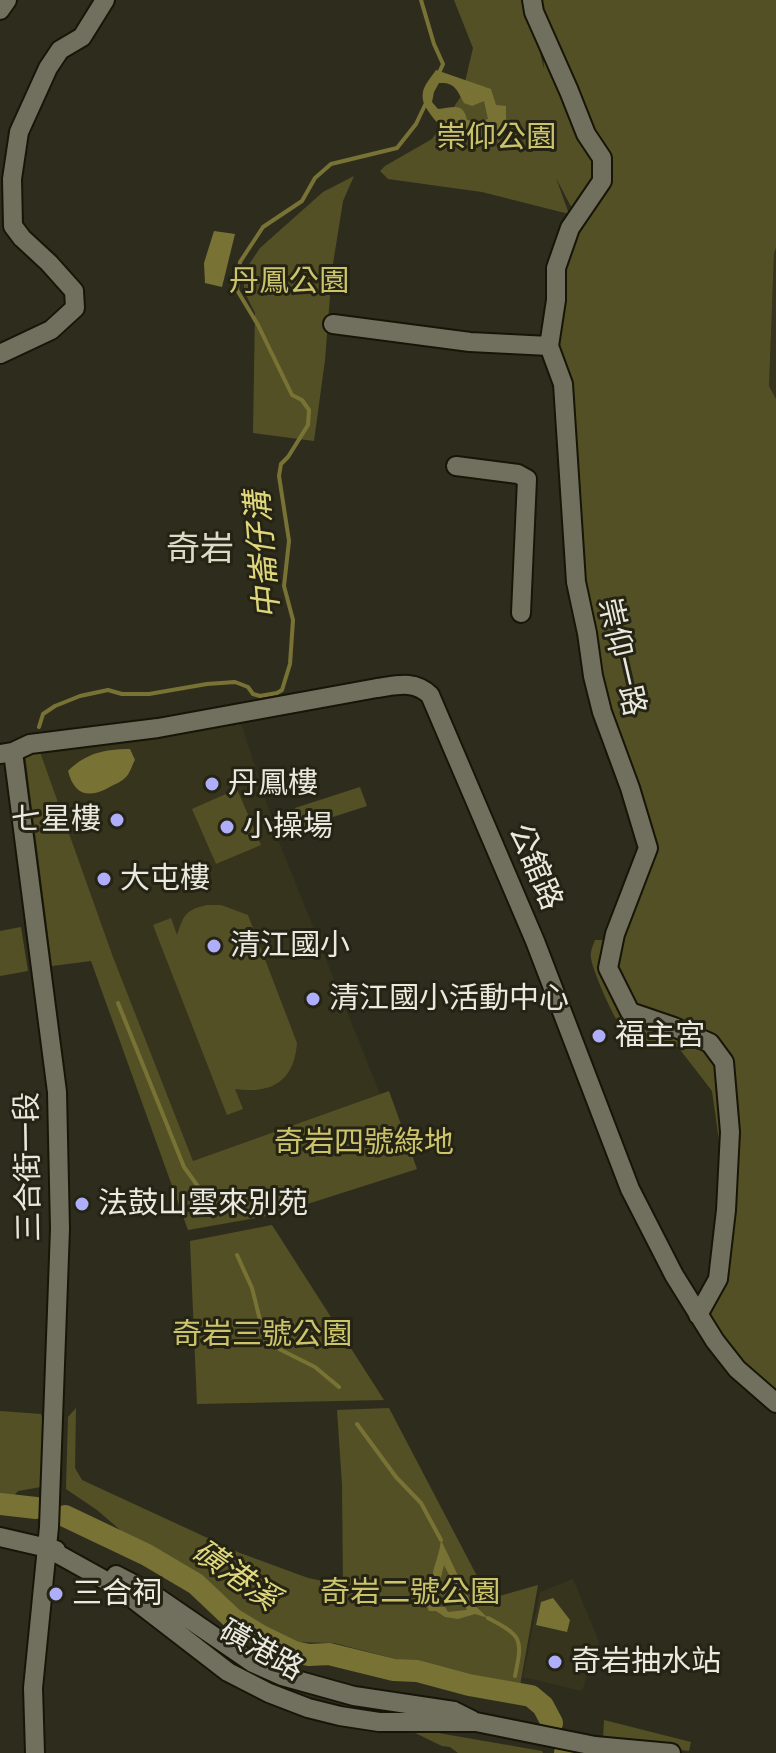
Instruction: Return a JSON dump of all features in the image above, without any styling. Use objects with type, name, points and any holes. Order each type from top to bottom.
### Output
[{"type":"street","points":[[0,10],[7,0]]},
{"type":"street","points":[[0,354],[51,330],[75,308],[74,291],[49,263],[6,226],[19,132],[48,68],[60,50],[82,37],[105,0]]},
{"type":"street","name":"崇仰一路","points":[[532,0],[534,12],[586,134],[602,158],[602,181],[570,228],[556,268],[556,300],[549,346],[563,384],[576,582],[593,676],[648,848],[615,934],[608,968],[630,1012],[710,1043],[724,1062],[730,1132],[726,1210],[718,1279],[698,1315]]},
{"type":"street","points":[[333,324],[470,342],[549,346]]},
{"type":"street","points":[[456,466],[518,474],[527,479],[521,613]]},
{"type":"street","name":"公舘路","points":[[21,748],[158,728],[377,688],[411,684],[422,687],[430,695],[535,941],[626,1181],[674,1275],[715,1341],[737,1369],[776,1403]]},
{"type":"street","name":"三合街一段","points":[[21,748],[57,1092],[60,1229],[49,1527],[33,1688],[35,1753]]},
{"type":"street","name":"磺港路","points":[[0,1537],[47,1548],[88,1563],[151,1593],[253,1663],[282,1676],[354,1696],[454,1711],[476,1722],[545,1736],[671,1753]]},
{"type":"shaded area","points":[[436,70],[491,89],[496,105],[506,106],[506,120],[495,136],[459,135],[438,123],[427,110],[423,98],[425,86]],"holes":[[[439,83],[455,88],[464,103],[472,106],[484,101],[488,119],[477,122],[467,120],[463,110],[456,107],[438,109],[432,102]]]},
{"type":"shaded area","points":[[214,231],[235,234],[222,287],[205,283],[204,263]]},
{"type":"shaded area","points":[[776,248],[776,399],[769,386]]},
{"type":"shaded area","name":"清江國小","points":[[241,723],[279,842],[380,1094],[193,1161],[113,957],[39,750]]},
{"type":"shaded area","points":[[130,749],[135,760],[121,781],[88,794],[74,785],[68,771],[82,760],[104,751]]},
{"type":"shaded area","points":[[441,1540],[470,1601],[488,1618],[475,1614],[458,1619],[429,1611],[425,1602],[431,1590]],"holes":[[[444,1565],[467,1610],[448,1612],[445,1607],[433,1607],[430,1603],[437,1593]]]},
{"type":"shaded area","name":"奇岩抽水站","points":[[573,1579],[599,1642],[582,1691],[523,1677],[540,1592]]},
{"type":"shaded area","points":[[553,1598],[570,1620],[567,1632],[536,1625],[541,1602]]},
{"type":"green space","name":"崇仰公園","points":[[454,0],[523,0],[531,15],[544,69],[541,0],[776,0],[776,248],[769,386],[776,399],[776,1396],[739,1363],[707,1320],[715,1281],[722,1162],[712,1091],[678,1047],[644,1040],[621,1027],[591,958],[595,940],[610,940],[645,853],[605,737],[549,346],[560,273],[577,218],[556,178],[569,214],[482,192],[388,179],[380,171],[432,139],[462,95],[473,48]]},
{"type":"green space","name":"丹鳳公園","points":[[354,176],[343,201],[332,270],[325,360],[314,441],[253,433],[255,313],[244,291],[244,272],[260,248],[323,192]]},
{"type":"green space","name":"奇岩四號綠地","points":[[40,752],[113,957],[193,1161],[389,1091],[417,1169],[273,1215],[188,1230],[91,961],[52,966],[25,754]]},
{"type":"green space","points":[[360,787],[367,806],[302,827],[295,808]]},
{"type":"green space","name":"小操場","points":[[237,789],[261,845],[216,864],[192,809]]},
{"type":"green space","points":[[207,905],[221,905],[248,915],[297,1043],[286,1076],[270,1087],[235,1089],[243,1109],[227,1115],[153,925],[171,918],[177,935],[187,914]]},
{"type":"green space","points":[[21,927],[28,971],[0,976],[0,931]]},
{"type":"green space","name":"奇岩三號公園","points":[[272,1225],[384,1400],[197,1404],[190,1241]]},
{"type":"green space","name":"奇岩二號公園","points":[[76,1408],[75,1468],[82,1480],[240,1553],[308,1578],[343,1585],[342,1484],[337,1410],[389,1408],[489,1599],[538,1585],[519,1691],[334,1643],[294,1642],[240,1614],[198,1582],[179,1578],[159,1567],[97,1510],[66,1489],[68,1417]]},
{"type":"green space","points":[[0,1411],[41,1414],[43,1421],[41,1487],[18,1491],[13,1497],[0,1495]]},
{"type":"green space","points":[[604,1720],[691,1742],[689,1751],[603,1740]]},
{"type":"green space","points":[[409,1730],[438,1733],[543,1753],[458,1753]]},
{"type":"waterway","name":"中崙仔溝","points":[[421,0],[443,64],[439,73]]},
{"type":"waterway","name":"中崙仔溝","points":[[39,727],[43,714],[55,706],[108,690],[122,694],[149,694],[235,682],[260,696],[282,690],[290,664],[293,620],[284,586],[289,541],[279,476],[281,464],[308,425],[309,410],[302,400],[292,395],[237,290],[240,262],[263,227],[302,201],[315,178],[331,164],[397,148],[416,124],[426,103]]},
{"type":"waterway","name":"中崙仔溝","points":[[118,1003],[184,1167],[218,1214]]},
{"type":"waterway","name":"中崙仔溝","points":[[237,1255],[252,1288],[260,1320],[279,1349],[315,1367],[339,1387]]},
{"type":"waterway","name":"中崙仔溝","points":[[357,1424],[396,1477],[421,1503],[441,1540]]},
{"type":"waterway","name":"磺港溪","points":[[0,1504],[36,1508]]},
{"type":"waterway","name":"磺港溪","points":[[65,1516],[147,1555],[196,1584],[233,1619],[294,1652],[329,1654],[394,1670],[417,1671],[469,1685],[531,1696],[543,1706],[552,1723]]},
{"type":"waterway","name":"中崙仔溝","points":[[488,1618],[508,1629],[517,1640],[519,1653],[515,1676]]},
{"type":"place","name":"丹鳳樓","points":[[212,784]]},
{"type":"place","name":"七星樓","points":[[117,820]]},
{"type":"place","name":"小操場","points":[[227,827]]},
{"type":"place","name":"大屯樓","points":[[104,879]]},
{"type":"place","name":"清江國小","points":[[214,946]]},
{"type":"place","name":"清江國小活動中心","points":[[313,999]]},
{"type":"place","name":"福主宮","points":[[599,1036]]},
{"type":"place","name":"法鼓山雲來別苑","points":[[82,1204]]},
{"type":"place","name":"三合祠","points":[[56,1594]]},
{"type":"place","name":"奇岩抽水站","points":[[555,1662]]},
{"type":"district","name":"奇岩","points":[[200,550]]}]
